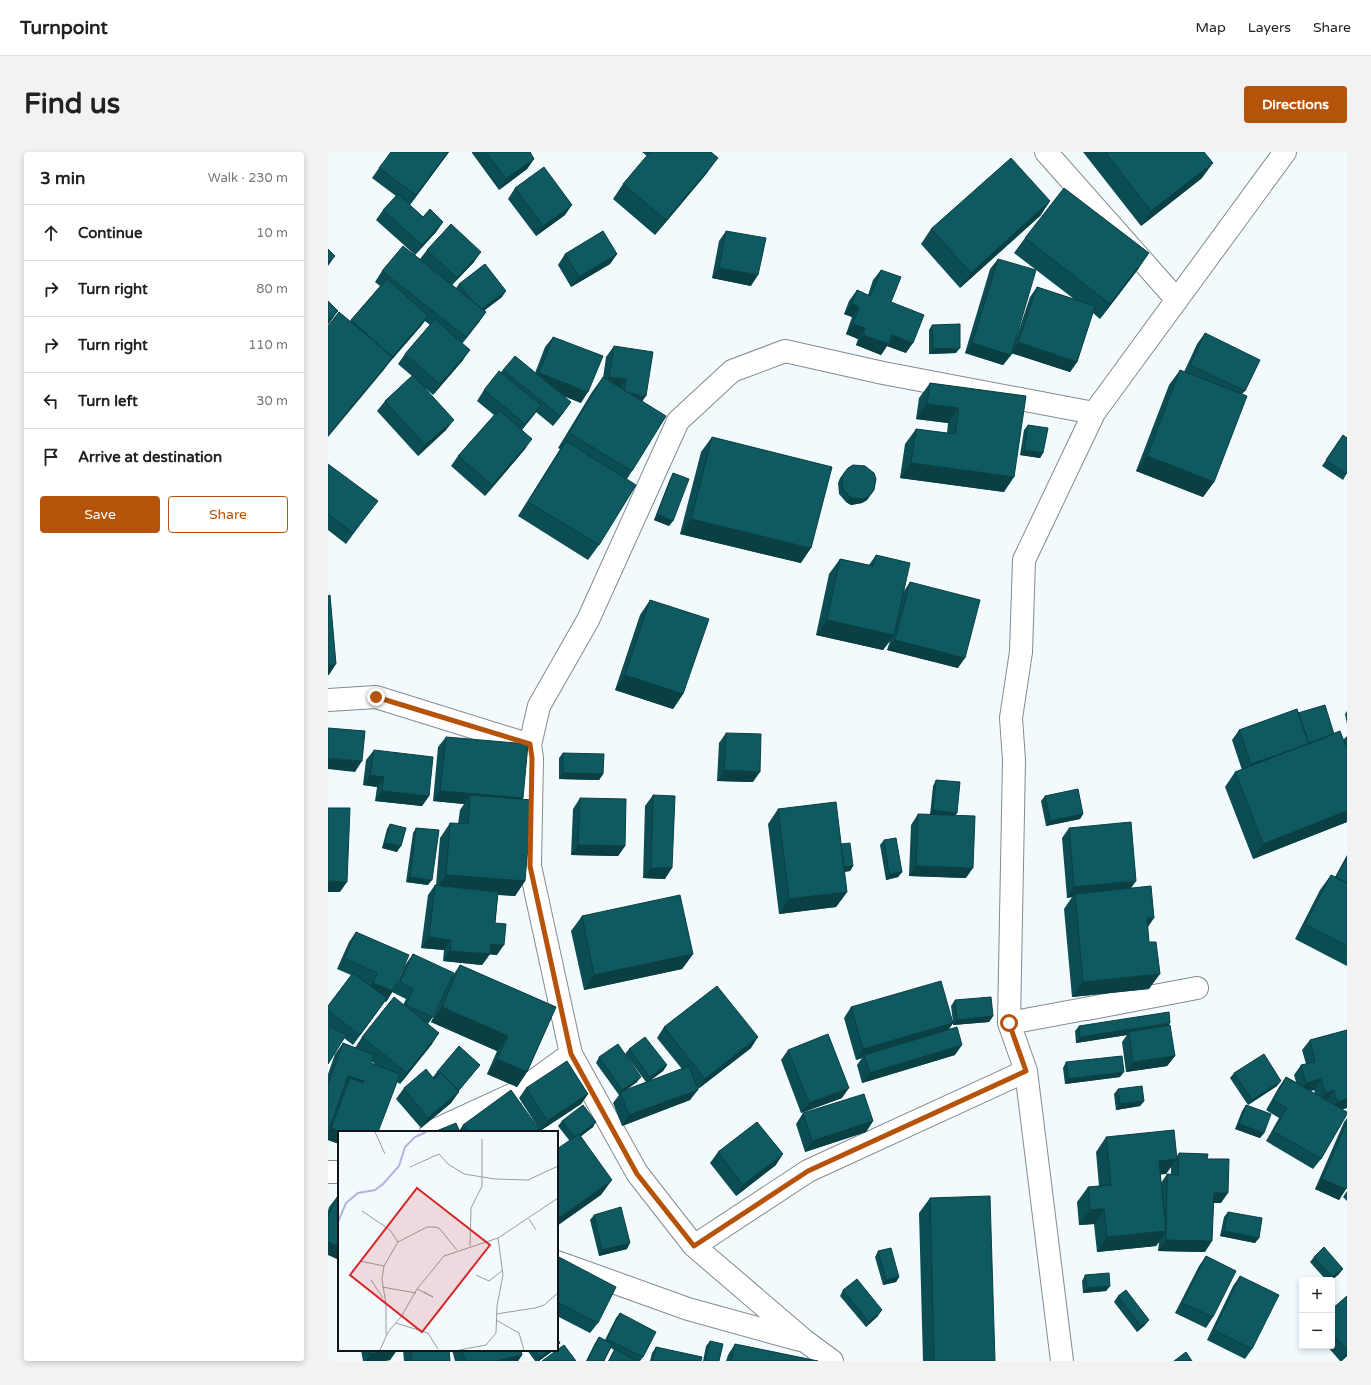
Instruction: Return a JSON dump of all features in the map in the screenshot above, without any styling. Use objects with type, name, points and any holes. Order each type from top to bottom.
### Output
[{"type":"street","points":[[1046,152],[1177,300]]},
{"type":"street","points":[[1062,1361],[1026,1071],[1009,1023],[1014,790],[1014,760],[1011,718],[1021,652],[1024,560],[1094,414],[1285,152]]},
{"type":"street","points":[[832,1361],[805,1342],[694,1246],[637,1174],[571,1054],[530,866],[532,758],[530,744],[539,706],[588,620],[678,421],[732,371],[785,350],[883,373],[1094,414]]},
{"type":"street","points":[[328,700],[376,697],[530,744]]},
{"type":"street","points":[[1009,1023],[1196,988],[1087,1009]]},
{"type":"street","points":[[433,1131],[518,1092],[571,1054]]},
{"type":"street","points":[[694,1246],[808,1171],[1026,1071]]},
{"type":"street","points":[[558,1262],[688,1309],[805,1342]]},
{"type":"building","points":[[391,152],[448,152],[416,195],[379,168]]},
{"type":"building","points":[[486,152],[530,152],[534,159],[506,179]]},
{"type":"building","points":[[650,152],[711,152],[718,158],[666,220],[623,184]]},
{"type":"building","points":[[1105,152],[1204,152],[1213,163],[1151,211]]},
{"type":"building","points":[[1011,158],[1050,201],[971,273],[931,229]]},
{"type":"building","points":[[544,167],[572,205],[543,226],[515,188]]},
{"type":"building","points":[[1064,188],[1149,253],[1110,304],[1025,238]]},
{"type":"building","points":[[398,194],[423,217],[430,209],[443,222],[422,245],[383,210]]},
{"type":"building","points":[[451,224],[481,252],[457,278],[427,250]]},
{"type":"building","points":[[603,231],[617,254],[579,277],[565,254]]},
{"type":"building","points":[[726,231],[766,238],[758,275],[719,268]]},
{"type":"building","points":[[403,246],[486,312],[466,337],[382,271]]},
{"type":"building","points":[[328,249],[335,256],[328,262]]},
{"type":"building","points":[[998,259],[1036,270],[1011,355],[972,343]]},
{"type":"building","points":[[485,264],[506,291],[482,309],[471,300],[459,284]]},
{"type":"building","points":[[881,270],[901,277],[891,302],[924,315],[913,343],[892,335],[889,344],[863,335],[865,328],[853,324],[859,307],[852,304],[857,290],[870,296]]},
{"type":"building","points":[[387,279],[428,316],[392,357],[351,320]]},
{"type":"building","points":[[1037,287],[1095,306],[1077,362],[1018,342]]},
{"type":"building","points":[[328,301],[338,311],[328,320]]},
{"type":"building","points":[[339,312],[393,357],[328,435],[328,326]]},
{"type":"building","points":[[435,319],[470,350],[440,384],[405,354]]},
{"type":"building","points":[[960,324],[960,348],[933,349],[932,325]]},
{"type":"building","points":[[1205,333],[1260,360],[1245,391],[1190,365]]},
{"type":"building","points":[[553,337],[603,356],[588,392],[539,373]]},
{"type":"building","points":[[614,346],[653,352],[646,396],[629,393],[624,390],[626,379],[609,377]]},
{"type":"building","points":[[515,356],[571,402],[560,416],[503,370]]},
{"type":"building","points":[[1180,370],[1247,396],[1214,482],[1147,456]]},
{"type":"building","points":[[499,371],[541,405],[525,424],[484,390]]},
{"type":"building","points":[[413,375],[454,420],[425,445],[385,401]]},
{"type":"building","points":[[603,377],[666,416],[632,471],[569,433]]},
{"type":"building","points":[[930,383],[1026,396],[1014,477],[911,463],[916,429],[955,434],[959,408],[927,404]]},
{"type":"building","points":[[499,410],[532,439],[492,485],[458,456]]},
{"type":"building","points":[[1028,425],[1048,428],[1043,453],[1024,450]]},
{"type":"building","points":[[1343,435],[1347,438],[1346,474],[1326,460]]},
{"type":"building","points":[[712,437],[832,467],[811,548],[691,519]]},
{"type":"building","points":[[566,441],[636,485],[599,545],[528,502]]},
{"type":"building","points":[[328,464],[378,501],[353,533],[328,514]]},
{"type":"building","points":[[853,465],[865,466],[874,473],[876,479],[874,490],[866,498],[855,499],[850,497],[843,489],[842,478],[844,473]]},
{"type":"building","points":[[673,473],[689,479],[673,521],[657,514]]},
{"type":"building","points":[[876,555],[910,563],[894,635],[827,620],[840,559],[873,566]]},
{"type":"building","points":[[910,582],[980,600],[965,658],[895,640]]},
{"type":"building","points":[[330,595],[336,664],[328,665],[328,596]]},
{"type":"building","points":[[650,600],[709,619],[683,694],[625,675]]},
{"type":"building","points":[[1325,705],[1334,734],[1309,744],[1298,713]]},
{"type":"building","points":[[1297,709],[1309,744],[1251,764],[1239,730]]},
{"type":"building","points":[[328,728],[365,731],[362,761],[328,758]]},
{"type":"building","points":[[1340,731],[1347,749],[1347,811],[1263,844],[1235,772]]},
{"type":"building","points":[[726,733],[761,734],[760,772],[724,770]]},
{"type":"building","points":[[446,737],[528,744],[523,798],[440,791]]},
{"type":"building","points":[[374,750],[433,757],[429,796],[382,791],[384,777],[370,775]]},
{"type":"building","points":[[563,753],[604,754],[603,774],[563,773]]},
{"type":"building","points":[[936,780],[960,782],[957,813],[933,810]]},
{"type":"building","points":[[1078,789],[1083,814],[1050,821],[1045,796]]},
{"type":"building","points":[[470,795],[532,800],[525,881],[446,875],[450,823],[468,824]]},
{"type":"building","points":[[653,795],[675,796],[672,868],[651,868]]},
{"type":"building","points":[[580,798],[626,799],[625,846],[578,845]]},
{"type":"building","points":[[836,802],[847,892],[789,899],[778,809]]},
{"type":"building","points":[[328,808],[350,808],[347,882],[328,881]]},
{"type":"building","points":[[918,814],[975,816],[973,868],[916,866]]},
{"type":"building","points":[[1131,822],[1136,881],[1074,887],[1069,828]]},
{"type":"building","points":[[390,824],[406,828],[401,846],[385,843]]},
{"type":"building","points":[[416,828],[439,830],[432,880],[410,877]]},
{"type":"building","points":[[896,838],[902,872],[889,874],[884,840]]},
{"type":"building","points":[[850,843],[853,866],[844,867],[841,844]]},
{"type":"building","points":[[1347,857],[1347,883],[1336,877]]},
{"type":"building","points":[[1331,875],[1347,883],[1347,946],[1305,924]]},
{"type":"building","points":[[435,885],[498,892],[495,923],[506,924],[504,945],[491,944],[490,954],[450,951],[451,940],[429,937]]},
{"type":"building","points":[[1151,886],[1154,918],[1147,918],[1149,942],[1156,942],[1160,974],[1083,982],[1075,894]]},
{"type":"building","points":[[680,895],[693,954],[594,975],[582,916]]},
{"type":"building","points":[[356,932],[409,955],[393,991],[373,983],[377,973],[344,958]]},
{"type":"building","points":[[413,954],[454,973],[433,1017],[406,1005],[413,989],[400,982]]},
{"type":"building","points":[[460,965],[556,1007],[527,1072],[497,1059],[508,1036],[442,1007]]},
{"type":"building","points":[[353,973],[387,998],[360,1035],[328,1011],[328,1006]]},
{"type":"building","points":[[941,981],[953,1023],[863,1049],[851,1007]]},
{"type":"building","points":[[717,986],[758,1037],[705,1079],[664,1027]]},
{"type":"building","points":[[394,997],[439,1033],[407,1073],[362,1037]]},
{"type":"building","points":[[991,997],[993,1016],[957,1020],[955,1000]]},
{"type":"building","points":[[1169,1012],[1170,1023],[1080,1037],[1079,1026]]},
{"type":"building","points":[[328,1025],[346,1035],[328,1064]]},
{"type":"building","points":[[1170,1025],[1175,1056],[1133,1062],[1129,1032]]},
{"type":"building","points":[[957,1027],[962,1045],[870,1073],[864,1055]]},
{"type":"building","points":[[1347,1030],[1347,1099],[1337,1102],[1334,1090],[1325,1093],[1321,1079],[1306,1083],[1301,1065],[1315,1062],[1310,1040]]},
{"type":"building","points":[[828,1034],[849,1088],[809,1103],[788,1050]]},
{"type":"building","points":[[645,1037],[667,1065],[650,1077],[629,1049]]},
{"type":"building","points":[[343,1043],[374,1055],[371,1063],[400,1074],[378,1131],[338,1131],[331,1128],[350,1078],[363,1083],[364,1081],[348,1076],[328,1133],[328,1084]]},
{"type":"building","points":[[618,1044],[641,1077],[622,1090],[599,1057]]},
{"type":"building","points":[[459,1046],[480,1065],[459,1090],[452,1085],[441,1072],[439,1074],[437,1072]]},
{"type":"building","points":[[1264,1054],[1281,1081],[1252,1100],[1234,1073]]},
{"type":"building","points":[[1122,1056],[1124,1072],[1068,1079],[1066,1062]]},
{"type":"building","points":[[567,1061],[588,1094],[547,1121],[526,1088]]},
{"type":"building","points":[[689,1066],[698,1090],[629,1115],[620,1092]]},
{"type":"building","points":[[426,1069],[434,1079],[441,1072],[459,1092],[428,1118],[404,1088]]},
{"type":"building","points":[[1286,1077],[1347,1112],[1321,1159],[1273,1131],[1287,1108],[1273,1100]]},
{"type":"building","points":[[1142,1086],[1144,1101],[1120,1104],[1118,1089]]},
{"type":"building","points":[[511,1090],[540,1131],[468,1131],[463,1125]]},
{"type":"building","points":[[864,1094],[873,1121],[812,1141],[803,1113]]},
{"type":"building","points":[[583,1105],[596,1122],[574,1137],[562,1121]]},
{"type":"building","points":[[1246,1105],[1271,1114],[1264,1133],[1239,1124]]},
{"type":"building","points":[[757,1122],[783,1154],[743,1185],[718,1152]]},
{"type":"building","points":[[1347,1122],[1347,1187],[1346,1189],[1322,1179]]},
{"type":"building","points":[[456,1123],[460,1131],[436,1131]]},
{"type":"building","points":[[1174,1130],[1177,1159],[1159,1161],[1166,1231],[1107,1237],[1104,1209],[1090,1210],[1088,1187],[1111,1185],[1106,1137]]},
{"type":"building","points":[[579,1134],[612,1180],[558,1218],[558,1148]]},
{"type":"building","points":[[1179,1153],[1208,1154],[1207,1159],[1229,1159],[1228,1193],[1214,1193],[1212,1241],[1166,1240],[1167,1174],[1178,1175]]},
{"type":"building","points":[[990,1196],[995,1361],[934,1361],[930,1198]]},
{"type":"building","points":[[337,1197],[338,1246],[328,1242],[328,1217]]},
{"type":"building","points":[[621,1207],[630,1243],[602,1250],[594,1215]]},
{"type":"building","points":[[1228,1212],[1262,1218],[1259,1238],[1224,1231]]},
{"type":"building","points":[[1324,1247],[1343,1269],[1332,1277],[1314,1257]]},
{"type":"building","points":[[891,1248],[899,1277],[886,1280],[878,1251]]},
{"type":"building","points":[[1206,1256],[1236,1271],[1213,1317],[1182,1303]]},
{"type":"building","points":[[558,1257],[616,1287],[598,1323],[558,1303]]},
{"type":"building","points":[[1109,1273],[1110,1286],[1087,1288],[1085,1275]]},
{"type":"building","points":[[1240,1276],[1279,1295],[1252,1349],[1214,1330]]},
{"type":"building","points":[[857,1279],[882,1310],[869,1322],[843,1290]]},
{"type":"building","points":[[1126,1290],[1149,1320],[1141,1326],[1118,1296]]},
{"type":"building","points":[[1347,1296],[1347,1350],[1335,1336],[1335,1306]]},
{"type":"building","points":[[620,1313],[656,1332],[643,1357],[607,1339]]},
{"type":"building","points":[[599,1337],[612,1344],[604,1361],[587,1361]]},
{"type":"building","points":[[710,1341],[723,1344],[719,1361],[705,1361]]},
{"type":"building","points":[[735,1344],[818,1361],[731,1361]]},
{"type":"building","points":[[564,1345],[576,1361],[542,1361],[556,1351],[558,1351],[558,1349]]},
{"type":"building","points":[[656,1347],[702,1357],[701,1361],[653,1361]]},
{"type":"building","points":[[615,1349],[637,1361],[609,1361]]},
{"type":"building","points":[[370,1351],[390,1351],[370,1354]]},
{"type":"building","points":[[411,1351],[449,1351],[450,1361],[412,1361]]},
{"type":"building","points":[[462,1351],[521,1351],[522,1355],[496,1361],[465,1361]]},
{"type":"building","points":[[536,1351],[549,1351],[540,1357]]},
{"type":"building","points":[[1186,1352],[1192,1361],[1174,1361]]},
{"type":"route","points":[[376,697],[530,744],[532,758],[530,866],[571,1054],[637,1174],[694,1246],[808,1171],[1026,1071],[1009,1023]]}]
